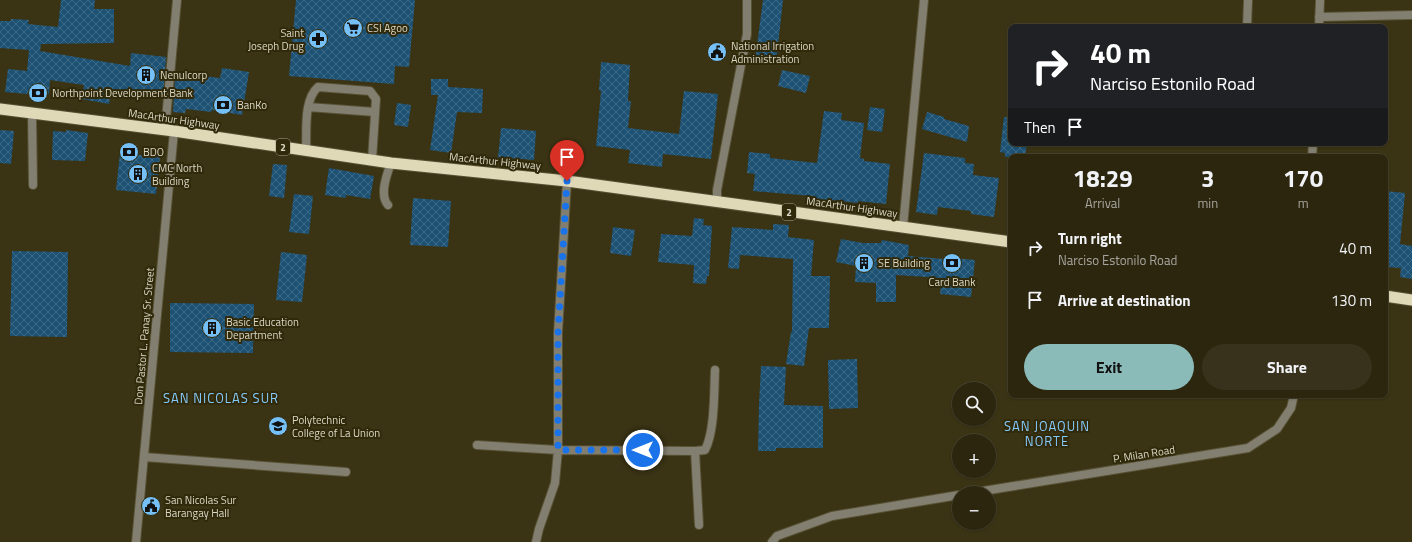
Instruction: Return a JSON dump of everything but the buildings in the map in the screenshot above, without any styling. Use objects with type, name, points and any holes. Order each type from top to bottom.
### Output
[{"type":"highway","name":"MacArthur Highway","points":[[0,108],[391,163],[567,181],[1008,242]]},
{"type":"highway","points":[[1388,296],[1412,300]]},
{"type":"street","name":"Don Pastor L. Panay Sr. Street","points":[[136,542],[170,131],[177,0]]},
{"type":"street","points":[[903,227],[924,0]]},
{"type":"street","points":[[1247,24],[1248,0]]},
{"type":"street","points":[[1319,24],[1320,0]]},
{"type":"street","points":[[718,202],[717,190],[747,34],[747,2]]},
{"type":"street","points":[[1319,18],[1412,15]]},
{"type":"street","points":[[306,150],[308,107],[313,91],[318,87],[370,91],[376,99],[372,160]]},
{"type":"street","points":[[308,107],[375,112]]},
{"type":"street","points":[[32,113],[33,185]]},
{"type":"street","points":[[388,205],[384,195],[386,177],[391,163]]},
{"type":"street","points":[[536,542],[555,482],[558,450],[558,333],[567,181]]},
{"type":"street","points":[[477,445],[558,450],[706,450],[709,443],[715,370]]},
{"type":"street","name":"P. Milan Road","points":[[996,489],[1248,448],[1277,429],[1291,408],[1293,398]]},
{"type":"street","points":[[695,451],[699,525]]},
{"type":"street","points":[[144,457],[346,472]]},
{"type":"street","points":[[772,542],[777,536],[832,516],[952,496]]},
{"type":"place","name":"CSI Agoo","points":[[353,28]]},
{"type":"place","name":"Saint Joseph Drug","points":[[318,39]]},
{"type":"place","name":"National Irrigation Administration","points":[[717,52]]},
{"type":"place","name":"Nenulcorp","points":[[146,75]]},
{"type":"place","name":"Northpoint Development Bank","points":[[38,93]]},
{"type":"place","name":"BanKo","points":[[223,105]]},
{"type":"place","name":"BDO","points":[[129,152]]},
{"type":"place","name":"CMC North Building","points":[[138,174]]},
{"type":"place","name":"SE Building","points":[[864,263]]},
{"type":"place","name":"Card Bank","points":[[952,263]]},
{"type":"place","name":"Basic Education Department","points":[[212,328]]},
{"type":"place","name":"Polytechnic College of La Union","points":[[278,426]]},
{"type":"place","name":"San Nicolas Sur Barangay Hall","points":[[151,506]]},
{"type":"district","name":"SAN NICOLAS SUR","points":[[221,398]]},
{"type":"district","name":"SAN JOAQUIN NORTE","points":[[1047,434]]},
{"type":"route","points":[[567,181],[558,333],[558,450],[643,450]]}]
